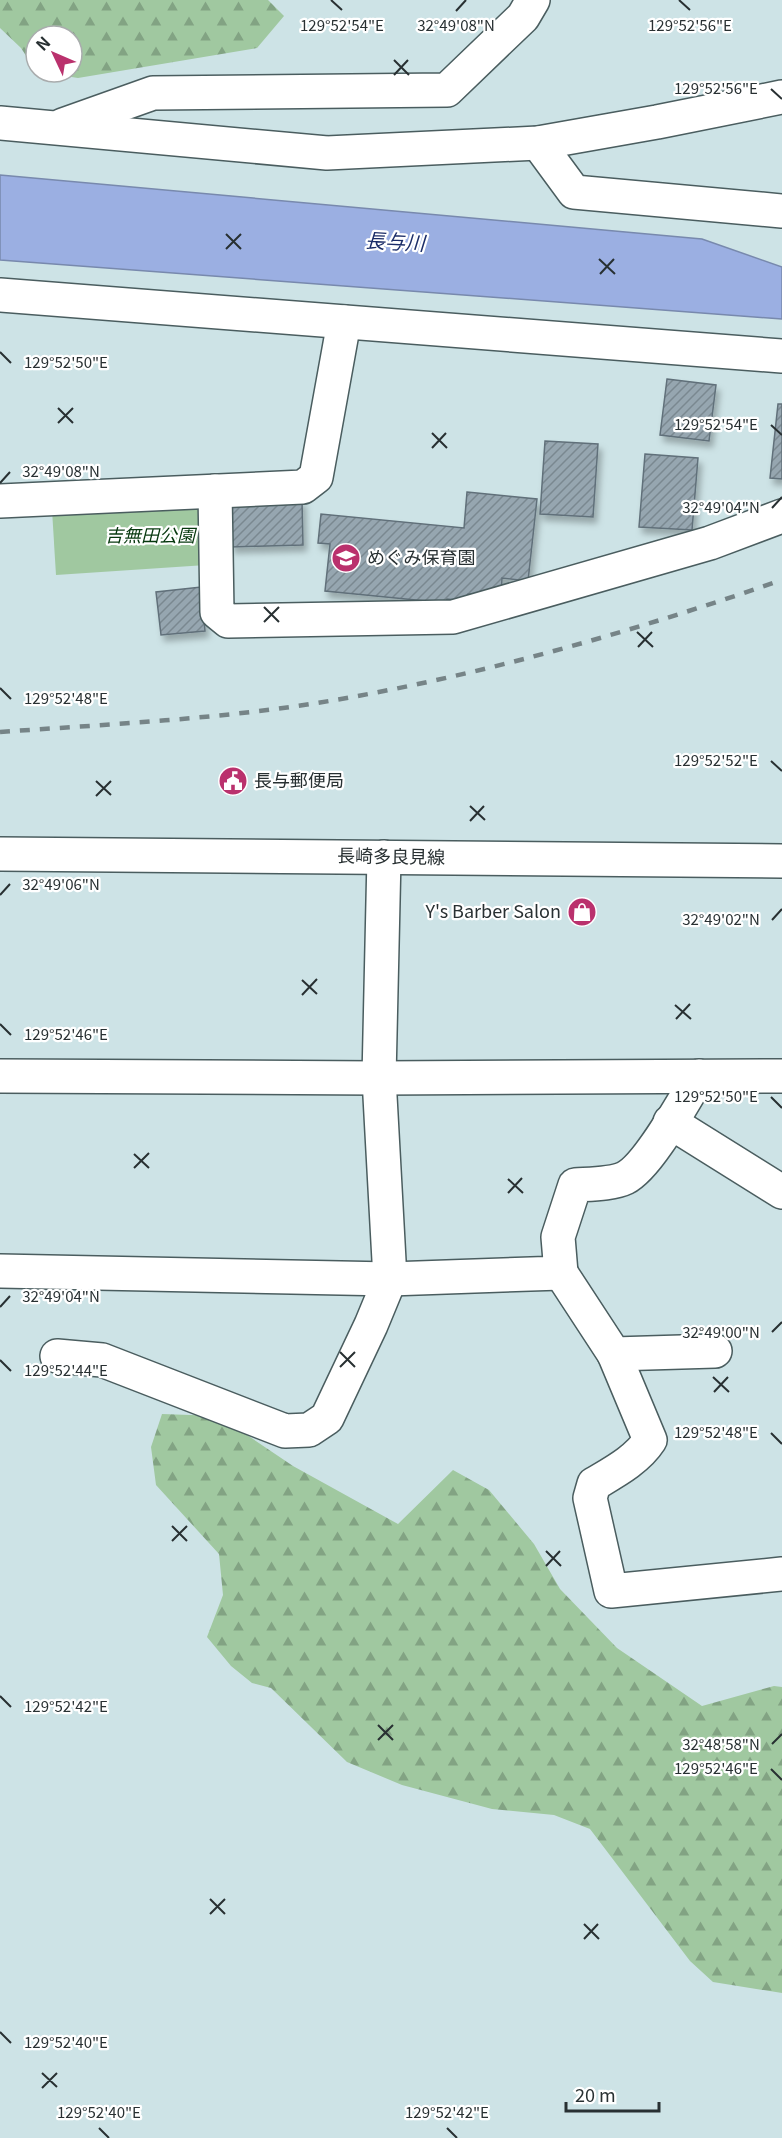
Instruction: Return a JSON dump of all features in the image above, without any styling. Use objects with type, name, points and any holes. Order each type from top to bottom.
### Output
[{"type":"street","points":[[56,128],[153,93],[447,90],[523,17],[533,0]]},
{"type":"street","points":[[0,123],[327,153],[538,143],[782,97]]},
{"type":"street","points":[[538,143],[574,192],[782,210]]},
{"type":"street","points":[[0,295],[782,356]]},
{"type":"street","points":[[0,501],[303,487],[316,477],[344,322]]},
{"type":"street","points":[[216,491],[217,612],[228,621],[453,617],[710,543],[782,516]]},
{"type":"street","name":"長崎多良見線","points":[[0,855],[782,861]]},
{"type":"street","points":[[57,1356],[102,1360],[285,1431],[309,1430],[327,1418],[390,1280],[379,1078],[384,857]]},
{"type":"street","points":[[0,1076],[379,1078],[782,1076]]},
{"type":"street","points":[[699,1076],[649,1156],[626,1178],[598,1184],[574,1185],[558,1237],[561,1273],[614,1354],[650,1440],[645,1449],[629,1462],[594,1484],[590,1498],[611,1591],[782,1574]]},
{"type":"street","points":[[670,1122],[782,1192]]},
{"type":"street","points":[[0,1271],[390,1280],[561,1273]]},
{"type":"street","points":[[614,1354],[716,1351]]},
{"type":"green space","points":[[0,0],[268,0],[284,16],[257,48],[84,77],[84,24],[24,24],[24,53],[0,28]]},
{"type":"green space","name":"吉無田公園","points":[[202,500],[206,565],[56,575],[52,510]]},
{"type":"green space","points":[[162,1414],[219,1416],[293,1466],[398,1524],[453,1470],[489,1490],[534,1544],[560,1589],[617,1648],[702,1706],[774,1686],[782,1687],[782,1993],[713,1982],[690,1961],[590,1829],[554,1815],[492,1809],[402,1785],[347,1762],[271,1688],[252,1683],[231,1666],[207,1637],[223,1595],[219,1554],[156,1485],[151,1447]]},
{"type":"water","name":"長与川","points":[[0,175],[702,239],[782,267],[782,319],[0,260]]},
{"type":"building","points":[[667,379],[716,385],[709,441],[660,435]]},
{"type":"building","points":[[778,404],[782,404],[782,479],[770,478]]},
{"type":"building","points":[[545,441],[598,444],[593,517],[540,514]]},
{"type":"building","points":[[645,454],[698,458],[692,530],[639,527]]},
{"type":"building","points":[[467,492],[537,499],[528,581],[502,578],[501,597],[468,594],[467,601],[447,599],[446,603],[325,591],[330,544],[318,543],[321,514],[464,528]]},
{"type":"building","points":[[302,500],[303,545],[231,547],[229,502]]},
{"type":"building","points":[[201,587],[205,631],[161,635],[156,592]]},
{"type":"railway","points":[[0,732],[252,712],[294,707],[392,689],[561,649],[782,580]]},
{"type":"place","name":"めぐみ保育園","points":[[346,558]]},
{"type":"place","name":"長与郵便局","points":[[233,781]]},
{"type":"place","name":"Y's Barber Salon","points":[[582,912]]}]
